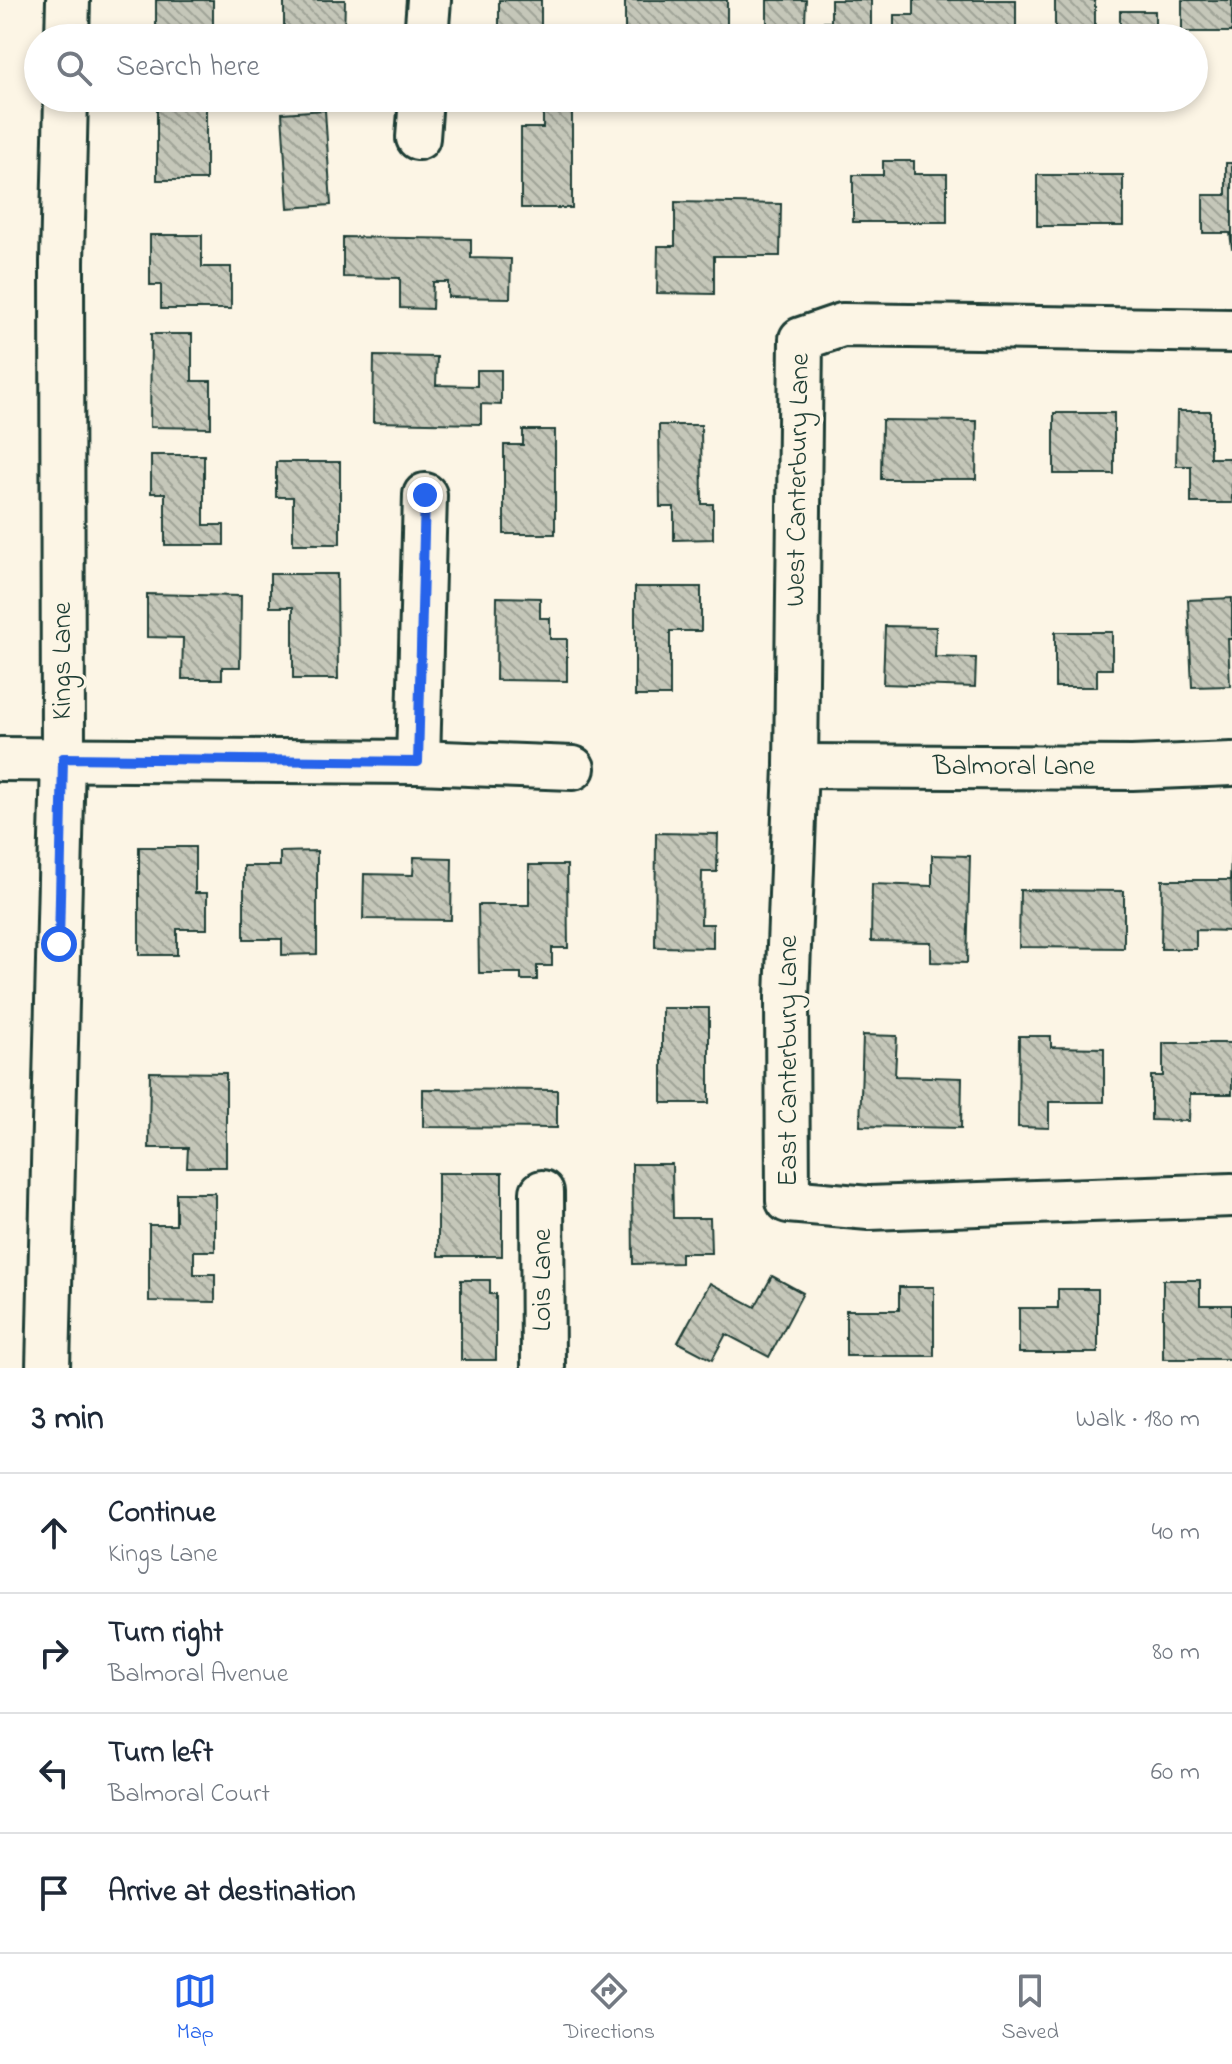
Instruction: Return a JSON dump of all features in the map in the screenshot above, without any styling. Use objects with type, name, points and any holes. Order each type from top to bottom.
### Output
[{"type":"street","points":[[67,24],[68,0]]},
{"type":"street","points":[[427,24],[429,0]]},
{"type":"street","name":"Kings Lane","points":[[48,1368],[63,758],[62,262],[66,112]]},
{"type":"street","name":"West Canterbury Lane","points":[[796,766],[801,339],[842,325],[1232,331]]},
{"type":"street","points":[[418,762],[425,495]]},
{"type":"street","points":[[0,759],[418,762],[573,768]]},
{"type":"street","name":"Balmoral Lane","points":[[796,766],[1132,768],[1232,764]]},
{"type":"street","name":"East Canterbury Lane","points":[[796,766],[787,997],[788,1201],[869,1208],[1232,1195]]},
{"type":"street","name":"Lois Lane","points":[[542,1192],[543,1368]]},
{"type":"building","points":[[156,0],[213,0],[213,24],[156,24]]},
{"type":"building","points":[[284,0],[345,0],[344,24],[284,24]]},
{"type":"building","points":[[499,0],[541,0],[541,24],[499,24]]},
{"type":"building","points":[[625,0],[727,0],[727,24],[625,24]]},
{"type":"building","points":[[767,0],[806,0],[805,22],[831,22],[831,0],[871,0],[871,24],[767,24]]},
{"type":"building","points":[[914,0],[1016,0],[1016,24],[894,24],[894,15],[914,15]]},
{"type":"building","points":[[1055,0],[1095,0],[1095,24],[1055,24]]},
{"type":"building","points":[[1182,0],[1232,0],[1232,32],[1208,32],[1208,24],[1182,24]]},
{"type":"building","points":[[1120,11],[1155,11],[1155,24],[1120,24]]},
{"type":"building","points":[[157,112],[206,112],[206,180],[157,180]]},
{"type":"building","points":[[325,112],[331,205],[288,208],[282,113]]},
{"type":"building","points":[[543,112],[572,112],[572,208],[521,208],[521,128],[543,128]]},
{"type":"building","points":[[883,161],[914,161],[914,174],[947,174],[947,222],[853,222],[853,175],[883,175]]},
{"type":"building","points":[[1226,163],[1232,163],[1232,249],[1230,233],[1203,233],[1203,195],[1226,195]]},
{"type":"building","points":[[1037,175],[1123,175],[1123,226],[1037,226]]},
{"type":"building","points":[[675,202],[781,204],[780,256],[714,256],[714,294],[657,293],[658,246],[675,246]]},
{"type":"building","points":[[150,235],[202,235],[202,267],[231,267],[231,309],[161,309],[161,285],[150,285]]},
{"type":"building","points":[[343,237],[471,239],[471,258],[511,259],[510,298],[448,297],[448,282],[433,282],[432,309],[400,308],[400,278],[343,277]]},
{"type":"building","points":[[151,334],[192,334],[192,381],[211,381],[211,428],[150,427]]},
{"type":"building","points":[[374,356],[437,357],[436,385],[477,386],[477,370],[501,370],[501,405],[481,404],[481,424],[373,422]]},
{"type":"building","points":[[1177,411],[1210,411],[1210,458],[1232,458],[1232,503],[1191,503],[1191,466],[1176,466]]},
{"type":"building","points":[[1054,413],[1114,413],[1114,474],[1054,474]]},
{"type":"building","points":[[882,420],[977,421],[976,479],[881,479]]},
{"type":"building","points":[[659,425],[701,425],[702,504],[713,504],[713,539],[674,540],[674,507],[660,507]]},
{"type":"building","points":[[523,430],[555,430],[555,534],[504,534],[504,445],[523,445]]},
{"type":"building","points":[[151,455],[204,455],[204,525],[224,525],[224,545],[165,545],[165,493],[151,493]]},
{"type":"building","points":[[276,462],[340,462],[340,544],[293,544],[293,497],[276,497]]},
{"type":"building","points":[[270,574],[337,574],[338,679],[293,679],[293,607],[270,607]]},
{"type":"building","points":[[635,587],[701,587],[701,631],[670,631],[670,696],[635,696]]},
{"type":"building","points":[[147,594],[241,596],[240,667],[222,667],[222,679],[182,679],[183,638],[147,637]]},
{"type":"building","points":[[497,597],[540,598],[540,618],[550,618],[550,639],[567,639],[567,681],[496,680]]},
{"type":"building","points":[[1232,598],[1232,639],[1228,639],[1230,686],[1192,687],[1188,600]]},
{"type":"building","points":[[885,626],[936,627],[935,657],[976,658],[975,687],[883,684]]},
{"type":"building","points":[[1055,632],[1112,632],[1112,669],[1097,669],[1097,687],[1055,687]]},
{"type":"building","points":[[656,833],[718,834],[717,872],[702,872],[701,924],[713,924],[713,948],[655,947]]},
{"type":"building","points":[[139,847],[195,847],[195,893],[207,893],[207,929],[177,929],[177,955],[139,955]]},
{"type":"building","points":[[317,851],[317,954],[282,955],[282,939],[244,939],[244,866],[280,866],[280,852]]},
{"type":"building","points":[[1231,852],[1232,941],[1231,931],[1196,930],[1196,949],[1161,949],[1162,880],[1230,880]]},
{"type":"building","points":[[932,855],[970,856],[967,963],[931,962],[931,942],[871,941],[872,884],[932,886]]},
{"type":"building","points":[[414,857],[452,858],[451,920],[363,919],[364,874],[413,875]]},
{"type":"building","points":[[529,865],[567,865],[568,948],[552,948],[552,966],[537,966],[537,980],[521,980],[521,973],[479,973],[478,905],[529,905]]},
{"type":"building","points":[[1020,890],[1124,891],[1124,948],[1019,947]]},
{"type":"building","points":[[662,1008],[709,1008],[709,1103],[662,1103]]},
{"type":"building","points":[[863,1035],[897,1036],[895,1076],[962,1078],[961,1128],[860,1126]]},
{"type":"building","points":[[1019,1036],[1051,1036],[1051,1047],[1104,1048],[1104,1102],[1049,1102],[1049,1128],[1018,1127]]},
{"type":"building","points":[[1163,1043],[1232,1043],[1232,1094],[1190,1094],[1189,1121],[1151,1120],[1151,1076],[1163,1076]]},
{"type":"building","points":[[150,1072],[226,1073],[226,1167],[187,1167],[188,1148],[149,1148]]},
{"type":"building","points":[[423,1089],[557,1090],[557,1128],[423,1127]]},
{"type":"building","points":[[632,1164],[672,1164],[673,1218],[710,1218],[711,1253],[681,1253],[681,1263],[633,1264]]},
{"type":"building","points":[[438,1173],[502,1173],[502,1256],[438,1256]]},
{"type":"building","points":[[176,1193],[215,1193],[215,1251],[194,1251],[194,1274],[215,1274],[215,1302],[149,1301],[149,1225],[176,1225]]},
{"type":"building","points":[[772,1276],[803,1293],[769,1357],[726,1334],[712,1360],[678,1342],[710,1283],[755,1307]]},
{"type":"building","points":[[461,1280],[490,1280],[490,1294],[496,1294],[496,1360],[461,1360]]},
{"type":"building","points":[[1163,1280],[1200,1280],[1200,1305],[1232,1305],[1232,1359],[1163,1359]]},
{"type":"building","points":[[899,1287],[934,1287],[934,1356],[846,1356],[846,1310],[899,1310]]},
{"type":"building","points":[[1058,1289],[1098,1289],[1098,1353],[1019,1353],[1019,1308],[1058,1308]]},
{"type":"route","points":[[59,944],[63,758],[418,762],[425,495]]}]
